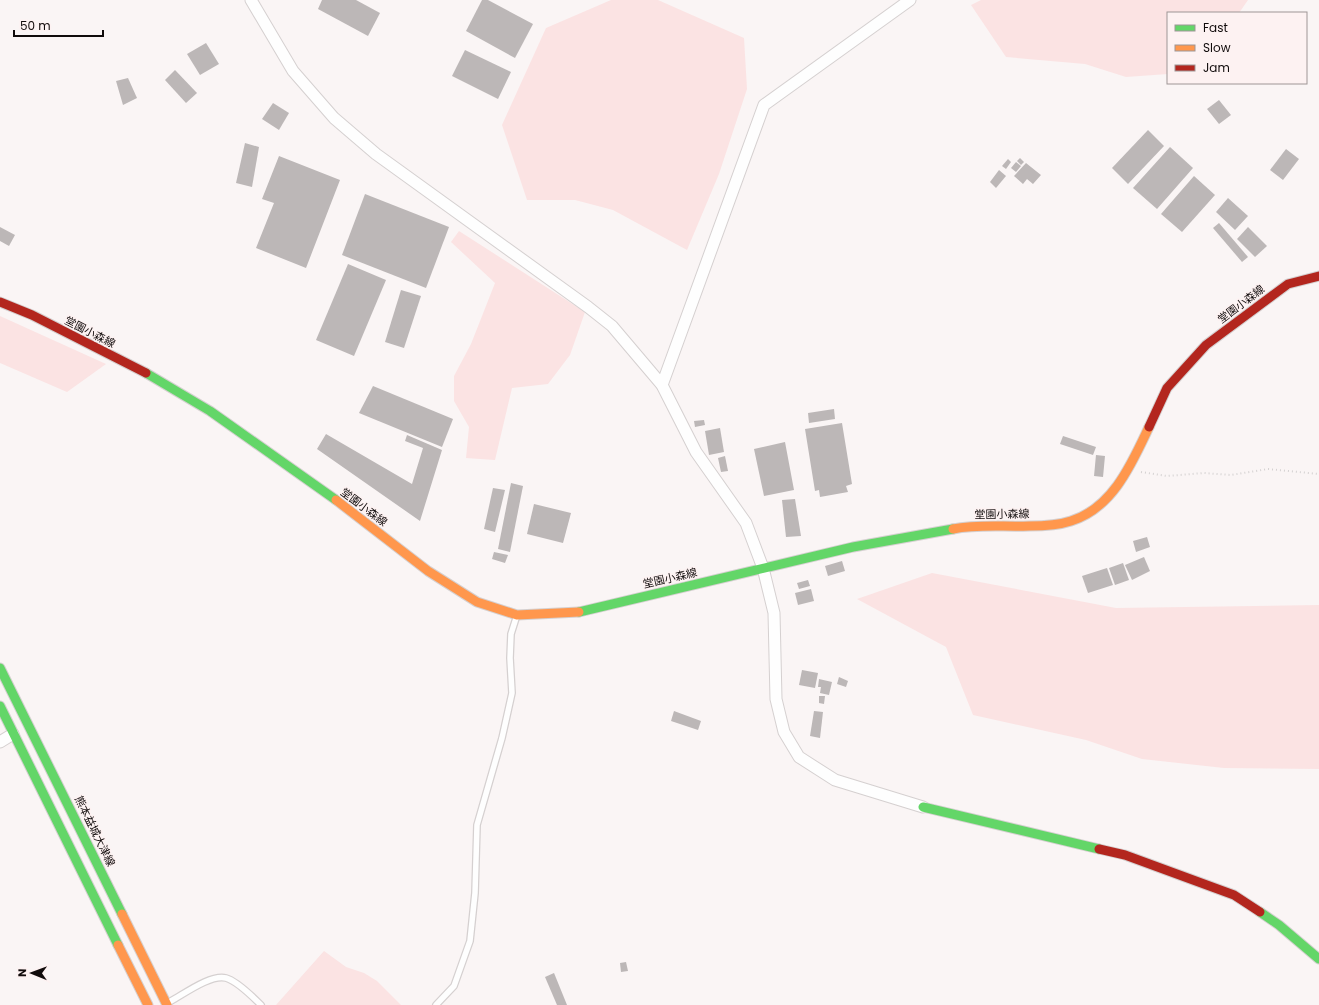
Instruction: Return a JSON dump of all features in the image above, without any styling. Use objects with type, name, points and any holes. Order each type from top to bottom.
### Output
[{"type":"main road","name":"堂園小森線","points":[[0,302],[32,315],[176,390],[210,411],[347,508],[428,571],[477,602],[517,615],[577,612],[853,547],[974,525],[1030,526],[1071,521],[1095,509],[1128,471],[1167,388],[1206,345],[1288,284],[1318,274]]},
{"type":"main road","name":"熊本益城大津線","points":[[0,668],[167,1003]]},
{"type":"main road","points":[[0,706],[148,1005]]},
{"type":"main road","points":[[923,807],[1124,855],[1234,895],[1279,925],[1319,959]]},
{"type":"street","points":[[251,0],[293,71],[334,118],[376,154],[612,326],[662,385],[696,452],[746,523],[763,568],[774,613],[776,699],[784,732],[799,757],[835,780],[923,807]]},
{"type":"street","points":[[662,385],[764,105],[910,0]]},
{"type":"street","points":[[0,742],[13,734]]},
{"type":"lane","points":[[436,1005],[454,986],[470,941],[475,893],[477,825],[502,738],[512,693],[510,658],[512,634],[517,615]]},
{"type":"lane","points":[[167,1003],[214,979],[226,978],[247,992],[261,1005]]},
{"type":"path","points":[[1128,471],[1167,476],[1204,473],[1231,475],[1268,469],[1319,474]]},
{"type":"shaded area","points":[[611,0],[658,0],[744,38],[747,89],[719,174],[687,250],[613,210],[575,200],[527,200],[502,125],[546,28]]},
{"type":"shaded area","points":[[981,0],[1248,0],[1240,12],[1167,12],[1167,74],[1126,77],[1085,64],[1006,57],[971,5]]},
{"type":"shaded area","points":[[459,231],[585,312],[570,355],[548,384],[512,388],[495,460],[466,458],[469,427],[454,401],[454,376],[471,344],[495,283],[451,242]]},
{"type":"shaded area","points":[[0,316],[106,364],[67,392],[0,363]]},
{"type":"shaded area","points":[[932,573],[1116,608],[1319,605],[1319,769],[1224,768],[1142,759],[1086,740],[973,715],[946,647],[857,599]]},
{"type":"shaded area","points":[[324,951],[346,967],[364,973],[377,981],[401,1005],[276,1005]]},
{"type":"building","points":[[322,0],[356,0],[380,13],[368,36],[318,9]]},
{"type":"building","points":[[482,0],[488,0],[533,24],[515,58],[466,31]]},
{"type":"building","points":[[206,43],[219,64],[200,75],[187,54]]},
{"type":"building","points":[[465,50],[511,72],[498,99],[452,76]]},
{"type":"building","points":[[175,70],[197,93],[186,103],[165,80]]},
{"type":"building","points":[[128,78],[137,98],[123,105],[116,81]]},
{"type":"building","points":[[1219,100],[1231,115],[1219,124],[1207,109]]},
{"type":"building","points":[[273,103],[289,113],[279,130],[262,119]]},
{"type":"building","points":[[1148,130],[1164,146],[1128,184],[1112,168]]},
{"type":"building","points":[[245,143],[259,147],[252,187],[236,183]]},
{"type":"building","points":[[1170,147],[1193,168],[1157,209],[1133,188]]},
{"type":"building","points":[[1286,149],[1299,159],[1283,180],[1270,170]]},
{"type":"building","points":[[279,156],[340,180],[306,268],[256,248],[274,203],[262,199]]},
{"type":"building","points":[[1020,158],[1024,162],[1021,165],[1017,161]]},
{"type":"building","points":[[1008,159],[1011,162],[1006,169],[1002,166]]},
{"type":"building","points":[[1016,162],[1021,166],[1016,172],[1011,168]]},
{"type":"building","points":[[1026,163],[1041,175],[1033,184],[1027,179],[1023,184],[1014,176]]},
{"type":"building","points":[[999,170],[1006,176],[996,188],[990,182]]},
{"type":"building","points":[[1194,176],[1215,195],[1182,232],[1161,214]]},
{"type":"building","points":[[365,194],[449,227],[426,288],[342,255]]},
{"type":"building","points":[[1228,198],[1248,216],[1235,230],[1216,212]]},
{"type":"building","points":[[1219,223],[1248,257],[1242,262],[1213,228]]},
{"type":"building","points":[[0,227],[15,235],[9,246],[0,241]]},
{"type":"building","points":[[1248,227],[1267,246],[1255,257],[1237,239]]},
{"type":"building","points":[[348,264],[386,280],[354,356],[316,340]]},
{"type":"building","points":[[401,290],[421,296],[404,348],[385,342]]},
{"type":"building","points":[[373,386],[453,419],[442,447],[359,413]]},
{"type":"building","points":[[834,409],[835,419],[809,423],[808,413]]},
{"type":"building","points":[[704,420],[705,425],[695,427],[694,421]]},
{"type":"building","points":[[842,423],[852,484],[846,486],[848,492],[820,497],[819,490],[815,491],[805,429]]},
{"type":"building","points":[[720,428],[724,452],[709,455],[705,431]]},
{"type":"building","points":[[326,434],[412,484],[423,448],[405,441],[407,435],[442,450],[420,521],[317,449]]},
{"type":"building","points":[[1063,436],[1096,447],[1093,455],[1060,444]]},
{"type":"building","points":[[785,442],[794,490],[764,496],[754,449]]},
{"type":"building","points":[[1096,455],[1105,456],[1103,477],[1094,476]]},
{"type":"building","points":[[725,456],[728,471],[721,472],[718,458]]},
{"type":"building","points":[[511,483],[523,486],[510,552],[498,549]]},
{"type":"building","points":[[493,488],[505,490],[495,532],[484,529]]},
{"type":"building","points":[[795,499],[801,536],[786,537],[782,500]]},
{"type":"building","points":[[534,504],[571,513],[563,543],[527,534]]},
{"type":"building","points":[[1147,537],[1150,547],[1136,552],[1133,541]]},
{"type":"building","points":[[494,552],[508,555],[505,563],[492,559]]},
{"type":"building","points":[[1144,557],[1150,571],[1132,580],[1125,565]]},
{"type":"building","points":[[842,561],[845,571],[828,576],[825,566]]},
{"type":"building","points":[[1123,563],[1129,580],[1115,585],[1109,568]]},
{"type":"building","points":[[1107,568],[1113,585],[1088,593],[1082,576]]},
{"type":"building","points":[[808,580],[810,586],[799,589],[797,583]]},
{"type":"building","points":[[811,589],[814,601],[798,605],[795,593]]},
{"type":"building","points":[[802,670],[818,673],[815,688],[799,685]]},
{"type":"building","points":[[839,677],[848,681],[846,687],[837,684]]},
{"type":"building","points":[[819,679],[832,682],[829,695],[820,693],[821,687],[818,687]]},
{"type":"building","points":[[819,696],[825,696],[824,704],[819,703]]},
{"type":"building","points":[[674,711],[701,721],[698,730],[671,721]]},
{"type":"building","points":[[814,711],[823,712],[820,738],[810,736]]},
{"type":"building","points":[[626,962],[628,971],[621,972],[620,963]]},
{"type":"building","points":[[554,973],[567,1005],[557,1005],[545,977]]},
{"type":"traffic: fast","points":[[146,373],[210,411],[336,500]]},
{"type":"traffic: fast","points":[[579,612],[853,547],[953,529]]},
{"type":"traffic: fast","points":[[0,668],[122,914]]},
{"type":"traffic: fast","points":[[0,706],[118,945]]},
{"type":"traffic: fast","points":[[923,807],[1099,849]]},
{"type":"traffic: fast","points":[[1260,912],[1279,925],[1319,959]]},
{"type":"traffic: slow","points":[[953,529],[981,526],[1050,525],[1071,521],[1086,515],[1099,506],[1119,483],[1136,455],[1149,427]]},
{"type":"traffic: slow","points":[[336,500],[428,571],[477,602],[517,615],[579,612]]},
{"type":"traffic: slow","points":[[122,914],[167,1005]]},
{"type":"traffic: slow","points":[[118,945],[148,1005]]},
{"type":"traffic: jam","points":[[1149,427],[1167,388],[1206,345],[1288,284],[1319,276]]},
{"type":"traffic: jam","points":[[0,302],[32,315],[146,373]]},
{"type":"traffic: jam","points":[[1099,849],[1125,855],[1234,895],[1260,912]]}]
